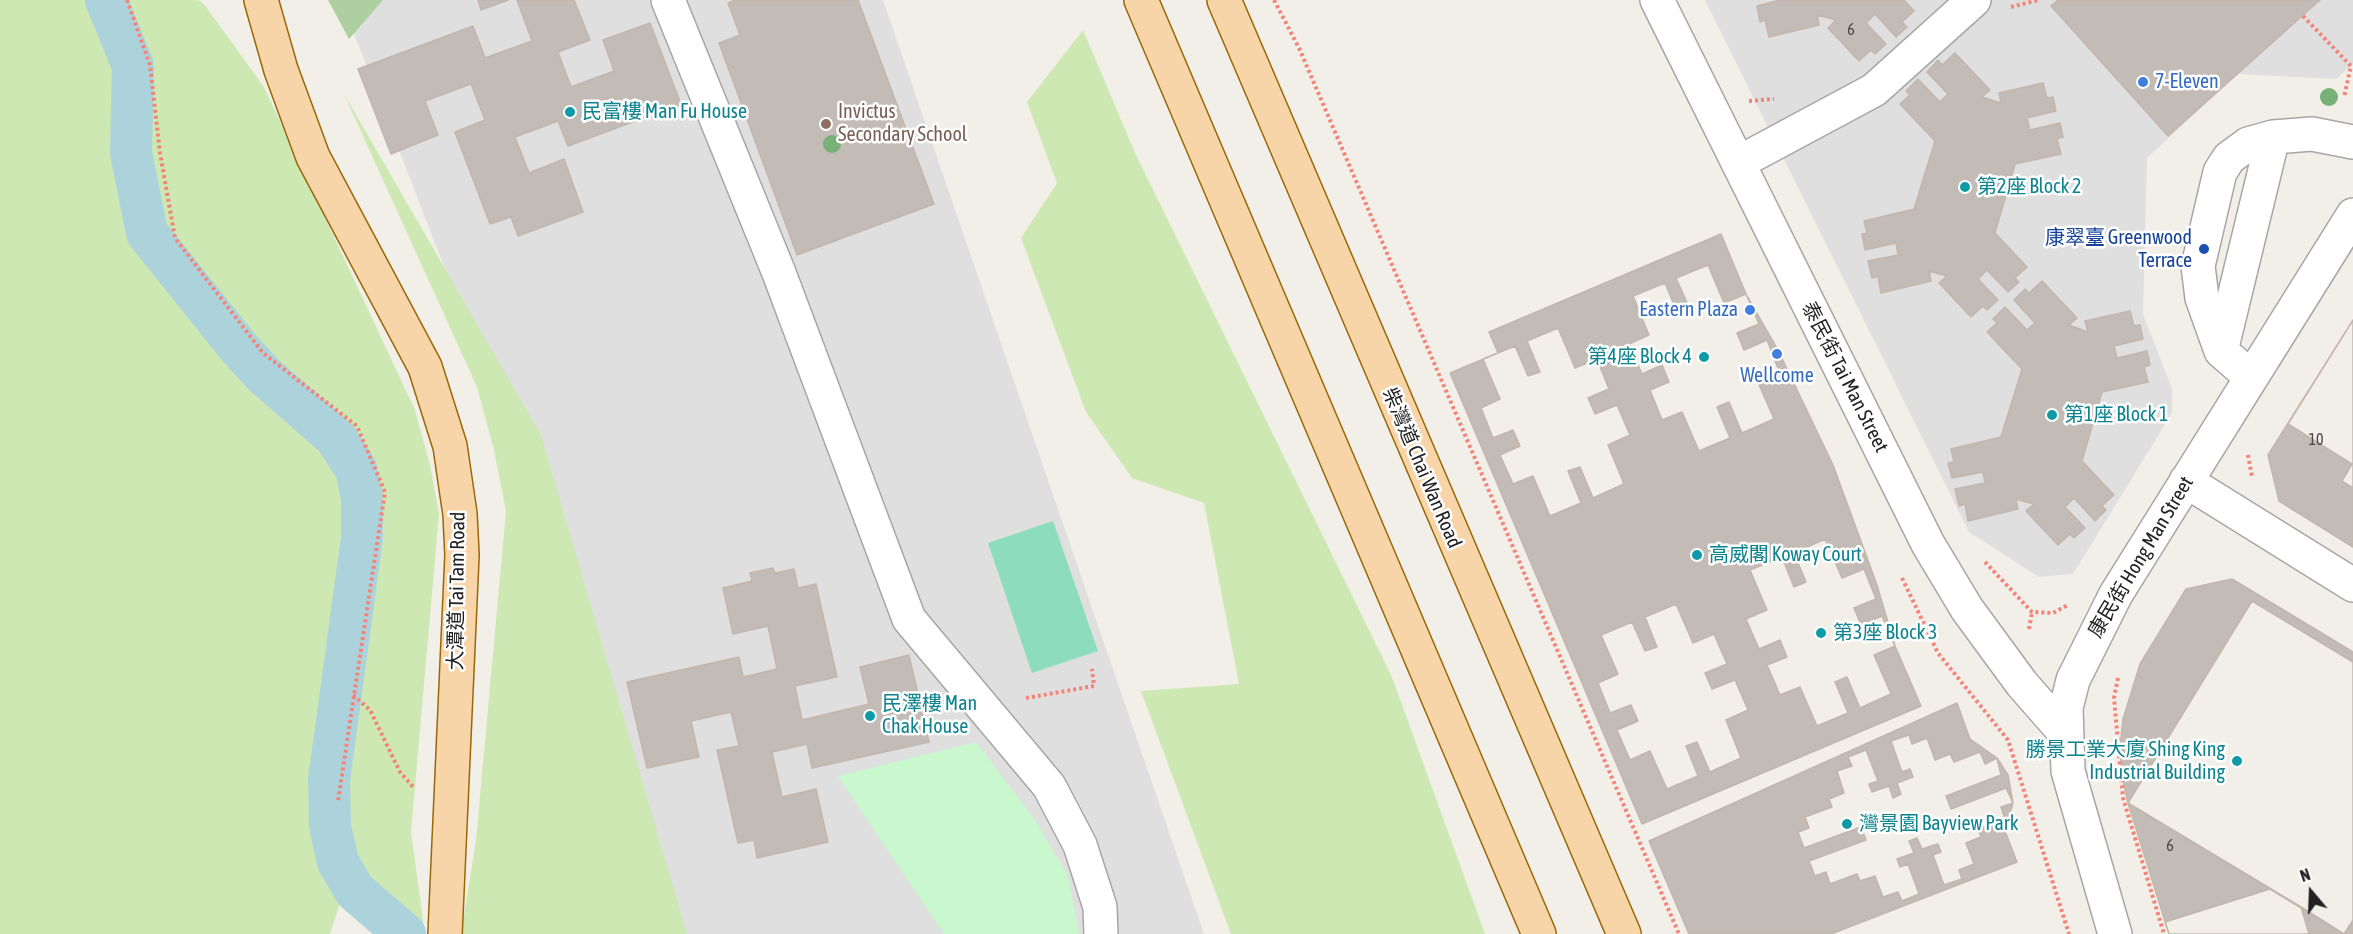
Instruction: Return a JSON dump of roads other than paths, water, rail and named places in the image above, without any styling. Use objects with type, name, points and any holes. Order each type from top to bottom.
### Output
[{"type":"main road","name":"大潭道 Tai Tam Road","points":[[261,0],[281,70],[314,157],[425,367],[450,446],[460,514],[462,555],[445,934]]},
{"type":"main road","points":[[1141,0],[1539,934]]},
{"type":"main road","name":"柴灣道 Chai Wan Road","points":[[1224,0],[1624,934]]},
{"type":"street","points":[[668,0],[780,273],[909,619],[1049,786],[1080,845],[1100,907],[1101,934]]},
{"type":"street","name":"泰民街 Tai Man Street","points":[[1657,0],[1928,544],[1967,609],[2022,684],[2065,733]]},
{"type":"street","points":[[1738,163],[1874,90],[1974,0]]},
{"type":"street","points":[[2251,377],[2221,351],[2202,298],[2198,266],[2220,172],[2229,158],[2248,144],[2273,137],[2312,134],[2353,142]]},
{"type":"street","points":[[2221,351],[2273,137]]},
{"type":"street","name":"康民街 Hong Man Street","points":[[2115,934],[2068,771],[2066,708],[2073,680],[2116,594],[2353,215]]},
{"type":"street","points":[[2186,481],[2353,585]]},
{"type":"waterway","points":[[106,0],[133,66],[131,153],[147,233],[240,349],[265,376],[336,438],[356,469],[362,497],[362,538],[329,780],[330,826],[338,862],[355,891],[405,934]]},
{"type":"place","name":"7-Eleven","points":[[2143,82]]},
{"type":"place","name":"民富樓 Man Fu House","points":[[570,112]]},
{"type":"place","name":"Invictus Secondary School","points":[[826,124]]},
{"type":"place","name":"第2座 Block 2","points":[[1965,187]]},
{"type":"place","name":"康翠臺 Greenwood Terrace","points":[[2204,249]]},
{"type":"place","name":"Eastern Plaza","points":[[1750,310]]},
{"type":"place","name":"Wellcome","points":[[1777,354]]},
{"type":"place","name":"第4座 Block 4","points":[[1704,357]]},
{"type":"place","name":"第1座 Block 1","points":[[2052,415]]},
{"type":"place","name":"高威閣 Koway Court","points":[[1697,555]]},
{"type":"place","name":"第3座 Block 3","points":[[1821,633]]},
{"type":"place","name":"民澤樓 Man Chak House","points":[[870,716]]},
{"type":"place","name":"勝景工業大廈 Shing King Industrial Building","points":[[2237,761]]},
{"type":"place","name":"灣景園 Bayview Park","points":[[1847,824]]}]
